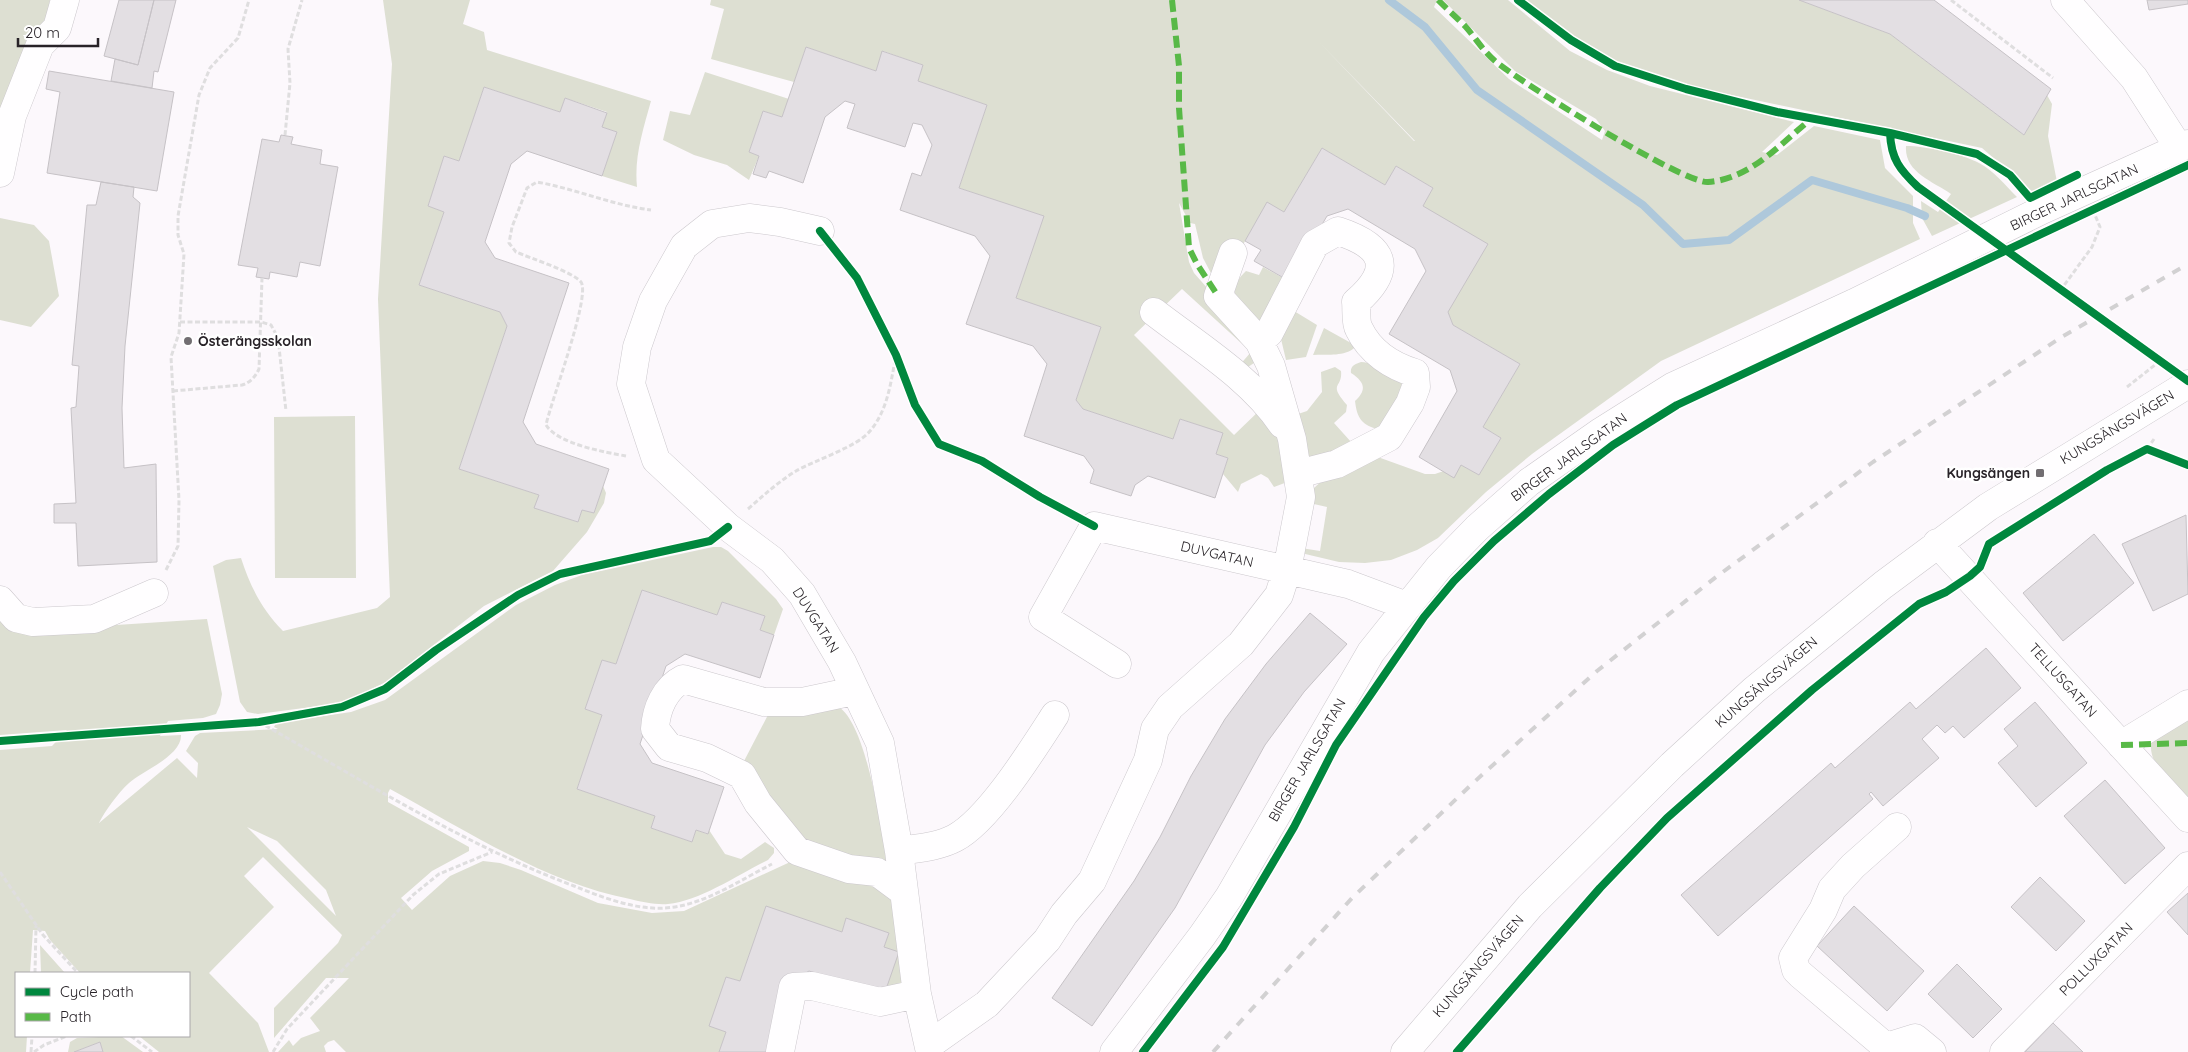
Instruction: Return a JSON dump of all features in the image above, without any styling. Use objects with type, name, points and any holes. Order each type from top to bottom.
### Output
[{"type":"street","points":[[0,173],[12,116],[40,45],[56,28],[65,0]]},
{"type":"street","points":[[2065,0],[2134,78],[2183,146]]},
{"type":"street","name":"BIRGER JARLSGATAN","points":[[1114,1052],[1202,936],[1229,897],[1371,652],[1407,606],[1476,528],[1529,482],[1602,431],[1672,387],[1854,303],[2042,210],[2183,146]]},
{"type":"street","name":"DUVGATAN","points":[[820,231],[780,222],[749,218],[712,224],[684,246],[653,301],[637,347],[631,384],[656,460],[728,527],[772,560],[802,594],[842,662],[880,744],[899,851],[917,994],[930,1048]]},
{"type":"street","points":[[1259,340],[1270,333],[1315,244],[1338,231],[1351,236],[1371,248],[1380,259],[1380,272],[1369,291],[1356,302],[1358,328],[1371,348],[1396,367],[1416,373],[1416,387],[1410,403],[1389,436],[1337,464],[1298,474]]},
{"type":"street","points":[[930,1048],[987,1004],[1047,940],[1064,914],[1092,880],[1148,760],[1155,729],[1170,707],[1247,638],[1279,595],[1287,570],[1301,497],[1298,474],[1292,438],[1271,366],[1259,340],[1218,296],[1233,253]]},
{"type":"street","points":[[1154,312],[1242,380],[1268,403],[1292,438]]},
{"type":"street","name":"KUNGSÄNGSVÄGEN","points":[[1405,1052],[1530,906],[1672,765],[1754,690],[1937,543],[2040,473],[2188,384]]},
{"type":"street","name":"DUVGATAN","points":[[1117,664],[1043,617],[1094,526],[1348,584],[1407,606]]},
{"type":"street","name":"TELLUSGATAN","points":[[1937,543],[2188,818]]},
{"type":"street","points":[[0,600],[16,618],[33,622],[94,619],[154,593]]},
{"type":"street","points":[[854,691],[802,702],[764,702],[682,678],[672,685],[656,714],[655,730],[669,747],[707,758],[742,774],[758,803],[797,851],[849,869],[877,872],[904,892]]},
{"type":"street","points":[[2121,745],[2188,704]]},
{"type":"street","points":[[899,851],[936,845],[968,830],[1002,791],[1055,715]]},
{"type":"street","points":[[1897,828],[1853,866],[1832,889],[1823,910],[1793,958],[1796,970],[1801,975],[1886,1047],[1915,1038],[1932,1052]]},
{"type":"street","name":"POLLUXGATAN","points":[[2004,1052],[2188,866]]},
{"type":"street","points":[[780,1052],[793,987],[812,986],[880,1002],[917,994]]},
{"type":"path","points":[[154,593],[178,546],[179,500],[171,357],[179,332],[184,254],[178,235],[178,216],[199,95],[210,68],[238,38],[249,0]]},
{"type":"path","points":[[285,135],[290,83],[288,49],[302,0]]},
{"type":"path","points":[[1951,0],[2053,78]]},
{"type":"path","points":[[618,454],[579,444],[552,434],[546,425],[584,294],[582,284],[574,275],[516,252],[509,244],[512,227],[527,188],[537,182],[562,186],[629,208],[651,210]]},
{"type":"path","points":[[2060,291],[2092,247]]},
{"type":"path","points":[[173,392],[242,385],[249,382],[259,369],[262,278]]},
{"type":"path","points":[[180,322],[261,322],[271,325],[278,338],[286,410]]},
{"type":"path","points":[[891,347],[902,372]]},
{"type":"path","points":[[728,527],[773,486],[798,470],[839,452],[870,432],[888,400],[896,355]]},
{"type":"path","points":[[2123,390],[2160,361]]},
{"type":"path","points":[[259,722],[492,852],[534,871],[590,892],[634,905],[664,908],[686,905],[722,890],[797,851]]},
{"type":"path","points":[[272,1052],[287,1029],[413,895],[439,874],[492,852]]},
{"type":"path","points":[[0,872],[36,926],[77,972]]},
{"type":"path","points":[[35,972],[36,926]]},
{"type":"path","points":[[32,1037],[33,1052],[65,1037]]},
{"type":"path","points":[[133,1037],[152,1052]]},
{"type":"shaded area","points":[[0,0],[50,0],[48,13],[33,43],[0,138]]},
{"type":"shaded area","points":[[383,0],[470,0],[463,24],[484,32],[487,50],[651,101],[638,154],[637,187],[602,176],[617,132],[602,127],[607,112],[565,98],[560,112],[484,87],[459,161],[444,156],[428,206],[444,212],[419,285],[500,312],[507,326],[459,469],[539,495],[535,508],[578,522],[582,510],[594,513],[603,486],[606,493],[604,503],[587,532],[553,571],[484,606],[386,682],[342,703],[258,714],[247,712],[240,702],[213,566],[226,560],[241,558],[248,578],[258,597],[269,615],[283,631],[377,608],[390,597],[378,299],[392,64]]},
{"type":"shaded area","points":[[711,0],[1437,0],[1434,7],[1509,79],[1602,140],[1605,131],[1596,119],[1515,71],[1443,0],[1508,0],[1570,51],[1607,70],[1650,86],[1794,122],[1762,152],[1777,155],[1814,126],[1880,140],[1885,168],[1913,196],[1913,223],[1920,239],[1661,361],[1532,454],[1486,492],[1438,538],[1417,550],[1391,560],[1365,563],[1339,562],[1301,553],[1301,548],[1320,551],[1327,507],[1305,502],[1317,485],[1335,473],[1375,456],[1425,474],[1435,474],[1461,465],[1479,475],[1501,438],[1483,427],[1520,364],[1453,325],[1448,312],[1423,206],[1433,188],[1396,166],[1385,185],[1322,148],[1284,212],[1267,203],[1229,269],[1214,279],[1203,258],[1195,224],[1190,223],[1179,203],[1189,262],[1194,273],[1260,348],[1261,354],[1254,363],[1242,371],[1238,367],[1251,352],[1182,289],[1134,335],[1234,435],[1262,408],[1276,421],[1290,481],[1274,487],[1268,478],[1261,474],[1241,484],[1238,492],[1223,474],[1228,458],[1216,454],[1222,433],[1180,419],[1173,439],[1083,409],[1076,400],[1101,327],[1016,298],[1043,216],[959,188],[987,105],[918,81],[923,65],[883,51],[876,71],[806,47],[794,82],[711,59],[724,9],[710,5]],"holes":[[[1319,42],[1415,141],[1414,141]]]},
{"type":"shaded area","points":[[1522,0],[1799,0],[1890,34],[2024,135],[2047,95],[2052,104],[2048,136],[2057,182],[2034,193],[1982,148],[1675,83],[1622,65],[1581,45]]},
{"type":"shaded area","points":[[705,72],[789,99],[782,117],[763,111],[749,152],[759,156],[749,180],[727,165],[694,155],[663,140],[670,111],[690,115]]},
{"type":"shaded area","points":[[1906,146],[1944,151],[1979,163],[1999,178],[2017,197],[1932,236],[1922,218],[1921,201],[1938,212],[1951,194],[1914,169],[1907,155]]},
{"type":"shaded area","points":[[0,218],[34,225],[49,241],[59,296],[31,327],[0,320]]},
{"type":"shaded area","points":[[1263,267],[1283,278],[1264,323],[1247,314],[1241,308],[1235,294],[1239,279],[1246,271],[1259,275]]},
{"type":"shaded area","points":[[1294,311],[1317,325],[1306,357],[1286,360],[1281,339]]},
{"type":"shaded area","points":[[1324,328],[1351,343],[1359,342],[1350,351],[1345,353],[1313,355]]},
{"type":"shaded area","points":[[1361,362],[1375,365],[1395,376],[1409,393],[1379,429],[1364,423],[1357,412],[1355,401],[1363,390],[1363,386],[1351,373],[1351,369]]},
{"type":"shaded area","points":[[1335,367],[1341,371],[1340,381],[1337,386],[1338,393],[1347,405],[1346,412],[1334,423],[1352,443],[1365,434],[1369,439],[1309,469],[1295,415],[1307,411],[1322,392],[1321,372]]},
{"type":"shaded area","points":[[355,416],[356,578],[275,578],[274,417]]},
{"type":"shaded area","points":[[713,547],[721,547],[728,551],[776,599],[783,609],[774,635],[760,630],[765,616],[722,602],[717,615],[642,590],[616,664],[602,660],[585,709],[602,715],[577,789],[655,816],[651,828],[692,842],[696,830],[707,834],[709,830],[725,854],[741,859],[765,842],[774,848],[774,853],[768,860],[693,898],[668,904],[649,903],[599,891],[537,868],[477,838],[390,789],[388,802],[469,847],[469,851],[432,871],[401,898],[412,910],[450,876],[483,861],[500,863],[521,870],[598,903],[652,913],[684,911],[788,863],[813,866],[859,880],[893,901],[904,989],[884,995],[884,947],[889,933],[846,919],[842,932],[766,907],[740,981],[726,977],[710,1026],[726,1032],[719,1052],[346,1052],[334,1040],[324,1046],[326,1052],[278,1052],[289,1040],[293,1046],[301,1038],[320,1031],[310,1018],[349,978],[326,978],[274,1038],[274,1008],[338,943],[342,935],[263,857],[244,876],[274,907],[209,973],[258,1023],[269,1052],[159,1052],[140,1037],[190,1037],[190,972],[79,972],[50,940],[45,931],[33,930],[30,972],[15,972],[15,1037],[27,1037],[26,1052],[0,1052],[0,750],[52,746],[67,730],[0,735],[0,615],[41,630],[207,619],[222,694],[216,714],[203,718],[168,721],[160,736],[181,735],[180,743],[168,756],[129,783],[112,802],[99,823],[177,758],[197,778],[198,763],[186,751],[195,736],[200,733],[278,729],[274,727],[276,723],[351,712],[385,700],[516,605],[555,585],[582,575]],"holes":[[[247,827],[277,841],[326,890],[336,916]]]},
{"type":"shaded area","points":[[839,707],[849,718],[865,755],[877,803],[887,862],[808,848],[743,763],[770,711]]},
{"type":"shaded area","points":[[2188,714],[2188,800],[2161,772],[2152,756],[2151,747],[2152,737]]},
{"type":"shaded area","points":[[40,945],[64,972],[41,972]]},
{"type":"shaded area","points":[[122,1037],[143,1052],[103,1052],[100,1042],[74,1052],[68,1052],[70,1042],[77,1038]]},
{"type":"building","points":[[119,0],[154,0],[138,65],[104,56]]},
{"type":"building","points":[[154,0],[176,0],[158,72],[154,71],[152,88],[111,81],[115,59],[138,65]]},
{"type":"building","points":[[1799,0],[1934,0],[2051,89],[2024,135],[1890,34]]},
{"type":"building","points":[[2147,0],[2188,0],[2188,4],[2149,10]]},
{"type":"building","points":[[806,47],[876,71],[882,51],[923,65],[918,81],[987,105],[959,188],[1044,216],[1016,298],[1101,327],[1076,400],[1083,409],[1173,439],[1180,419],[1223,433],[1216,454],[1228,458],[1215,498],[1148,476],[1135,485],[1131,496],[1090,483],[1094,470],[1084,456],[1024,436],[1047,364],[1033,346],[966,324],[990,256],[975,236],[900,210],[912,173],[921,176],[932,145],[922,125],[913,123],[905,147],[847,128],[855,104],[845,101],[825,117],[803,183],[769,171],[766,178],[753,174],[759,156],[749,152],[763,111],[782,117]]},
{"type":"building","points":[[49,71],[174,92],[157,191],[47,173],[60,92],[46,89]]},
{"type":"building","points":[[484,87],[560,112],[565,98],[607,113],[602,127],[617,132],[602,176],[527,151],[511,164],[485,242],[495,258],[569,283],[523,422],[536,444],[609,469],[594,513],[582,510],[578,522],[534,508],[539,495],[459,469],[507,326],[500,312],[419,285],[444,212],[428,206],[444,156],[459,161]]},
{"type":"building","points":[[281,135],[293,137],[291,144],[322,150],[320,164],[338,167],[320,266],[300,262],[297,277],[270,272],[269,279],[256,277],[258,268],[238,265],[262,139],[279,142]]},
{"type":"building","points":[[1322,148],[1385,185],[1396,166],[1433,188],[1423,206],[1488,244],[1448,312],[1453,325],[1520,364],[1483,427],[1501,438],[1479,475],[1461,465],[1454,478],[1419,457],[1457,391],[1450,370],[1389,334],[1426,271],[1415,249],[1348,209],[1327,216],[1289,281],[1254,261],[1261,250],[1245,241],[1267,202],[1284,212]]},
{"type":"building","points":[[101,182],[134,187],[133,197],[140,203],[125,346],[122,408],[124,468],[156,464],[157,562],[78,566],[76,523],[54,523],[54,504],[76,503],[71,408],[76,407],[79,366],[72,365],[87,205],[96,205]]},
{"type":"building","points":[[2186,515],[2188,594],[2153,611],[2122,544]]},
{"type":"building","points":[[2094,534],[2134,583],[2063,641],[2023,593]]},
{"type":"building","points":[[642,590],[717,615],[722,602],[765,616],[760,630],[774,635],[760,678],[685,654],[666,666],[640,744],[652,763],[724,787],[708,834],[696,830],[692,842],[651,828],[655,816],[577,789],[602,715],[585,709],[602,660],[616,664]]},
{"type":"building","points":[[1310,613],[1347,644],[1304,692],[1265,745],[1175,908],[1092,1026],[1052,998],[1134,881],[1160,837],[1191,776],[1225,719],[1266,664]]},
{"type":"building","points":[[1986,648],[2021,688],[1964,738],[1953,726],[1945,733],[1937,725],[1922,739],[1939,758],[1883,806],[1871,792],[1869,794],[1873,799],[1718,936],[1681,895],[1831,763],[1835,768],[1910,702],[1916,709]]},
{"type":"building","points":[[2035,702],[2087,763],[2036,807],[1998,763],[2018,746],[2004,729]]},
{"type":"building","points":[[2105,780],[2165,848],[2125,884],[2064,816]]},
{"type":"building","points":[[2040,877],[2085,921],[2056,951],[2011,907]]},
{"type":"building","points":[[2188,893],[2188,935],[2167,912]]},
{"type":"building","points":[[766,906],[842,932],[846,918],[889,933],[884,947],[899,952],[884,995],[809,971],[790,983],[767,1052],[719,1052],[726,1032],[709,1026],[726,977],[740,981]]},
{"type":"building","points":[[1854,906],[1924,971],[1887,1011],[1817,946]]},
{"type":"building","points":[[1957,964],[2002,1009],[1973,1038],[1928,994]]},
{"type":"building","points":[[2053,1023],[2083,1052],[2025,1052]]},
{"type":"building","points":[[100,1042],[103,1052],[74,1052]]},
{"type":"waterway","points":[[1389,0],[1425,27],[1477,90],[1643,205],[1683,244],[1729,240],[1812,180],[1907,208],[1925,216]]},
{"type":"railway","points":[[1213,1052],[1352,898],[1472,784],[1597,671],[1716,577],[1873,462],[2060,338],[2188,264]]},
{"type":"marked path","points":[[1172,0],[1179,66],[1179,108],[1189,248],[1218,296]]},
{"type":"marked path","points":[[1438,0],[1465,26],[1491,57],[1510,72],[1602,130],[1668,167],[1693,178],[1708,182],[1723,180],[1737,175],[1751,168],[1775,150],[1810,120]]},
{"type":"marked path","points":[[2121,745],[2188,743]]},
{"type":"cycle path","points":[[1518,0],[1571,40],[1615,66],[1686,89],[1777,112],[1890,133],[1977,154],[2010,175],[2030,198],[2077,175]]},
{"type":"cycle path","points":[[1890,133],[1892,150],[1901,169],[1918,187],[2188,381]]},
{"type":"cycle path","points":[[1143,1052],[1223,947],[1294,827],[1336,745],[1424,617],[1454,581],[1494,541],[1549,494],[1613,445],[1677,405],[2188,165]]},
{"type":"cycle path","points":[[820,231],[857,278],[896,355],[915,405],[939,444],[982,461],[1040,497],[1094,526]]},
{"type":"cycle path","points":[[1457,1052],[1600,888],[1667,818],[1812,690],[1919,604],[1946,592],[1970,576],[1980,567],[1989,544],[2107,470],[2147,449],[2188,465]]},
{"type":"cycle path","points":[[0,741],[259,722],[342,707],[385,689],[436,650],[518,595],[560,574],[710,541],[728,527]]},
{"type":"place","name":"Österängsskolan","points":[[188,341]]},
{"type":"place","name":"Kungsängen","points":[[2040,473]]}]
